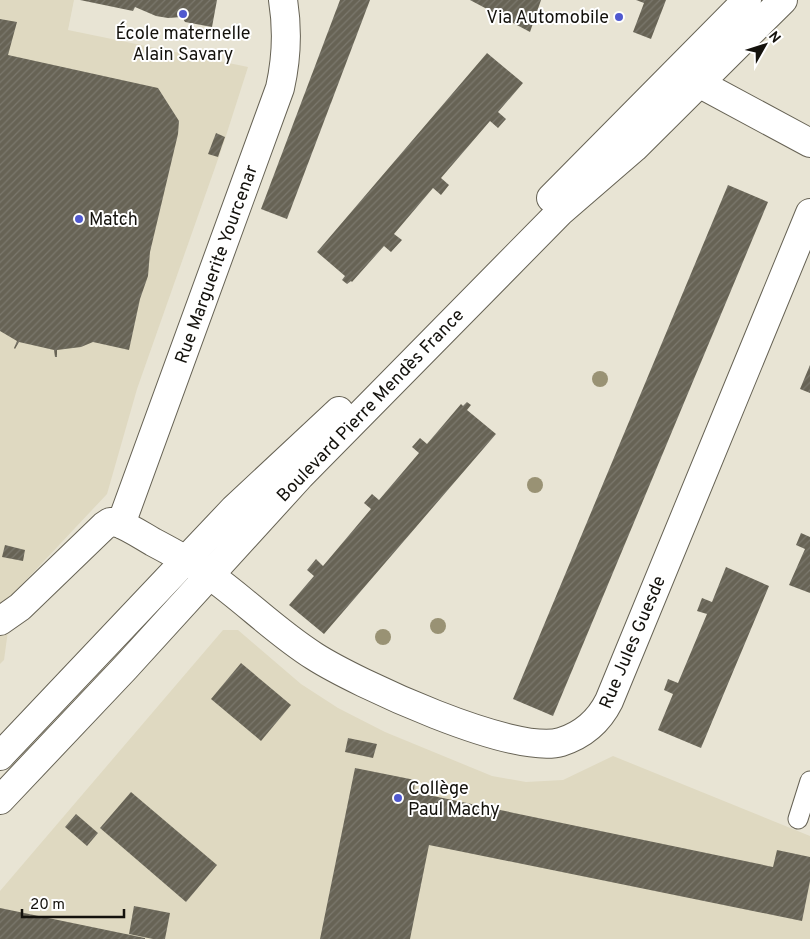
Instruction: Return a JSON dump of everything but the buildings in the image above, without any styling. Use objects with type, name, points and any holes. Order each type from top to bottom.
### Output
[{"type":"main road","name":"Rue Marguerite Yourcenar","points":[[121,524],[280,88],[286,61],[287,28],[282,0]]},
{"type":"main road","name":"Boulevard Pierre Mendès France","points":[[0,800],[210,576],[290,486],[550,222],[634,148],[747,0]]},
{"type":"main road","name":"Boulevard Pierre Mendès France","points":[[756,26],[777,0]]},
{"type":"main road","name":"Boulevard Pierre Mendès France","points":[[0,756],[234,509],[688,78],[756,26],[783,0]]},
{"type":"main road","points":[[688,78],[810,143]]},
{"type":"main road","name":"Rue Jules Guesde","points":[[121,524],[186,559],[296,644],[326,664],[346,674],[477,730],[519,741],[560,742],[584,731],[595,722],[603,713],[609,701],[810,213]]},
{"type":"main road","points":[[0,621],[20,607],[104,526],[113,522],[121,524]]},
{"type":"lane","points":[[798,819],[810,782]]},
{"type":"shaded area","points":[[0,0],[74,0],[68,30],[248,67],[224,142],[137,389],[107,494],[13,594],[4,660],[0,664]]},
{"type":"shaded area","name":"Collège Paul Machy","points":[[223,630],[238,630],[301,684],[338,708],[385,732],[492,776],[526,782],[563,780],[613,756],[810,836],[810,939],[0,939],[0,891]]},
{"type":"place","name":"École maternelle Alain Savary","points":[[183,14]]},
{"type":"place","name":"Via Automobile","points":[[619,17]]},
{"type":"place","name":"Match","points":[[79,219]]},
{"type":"place","name":"Collège Paul Machy","points":[[398,798]]}]
